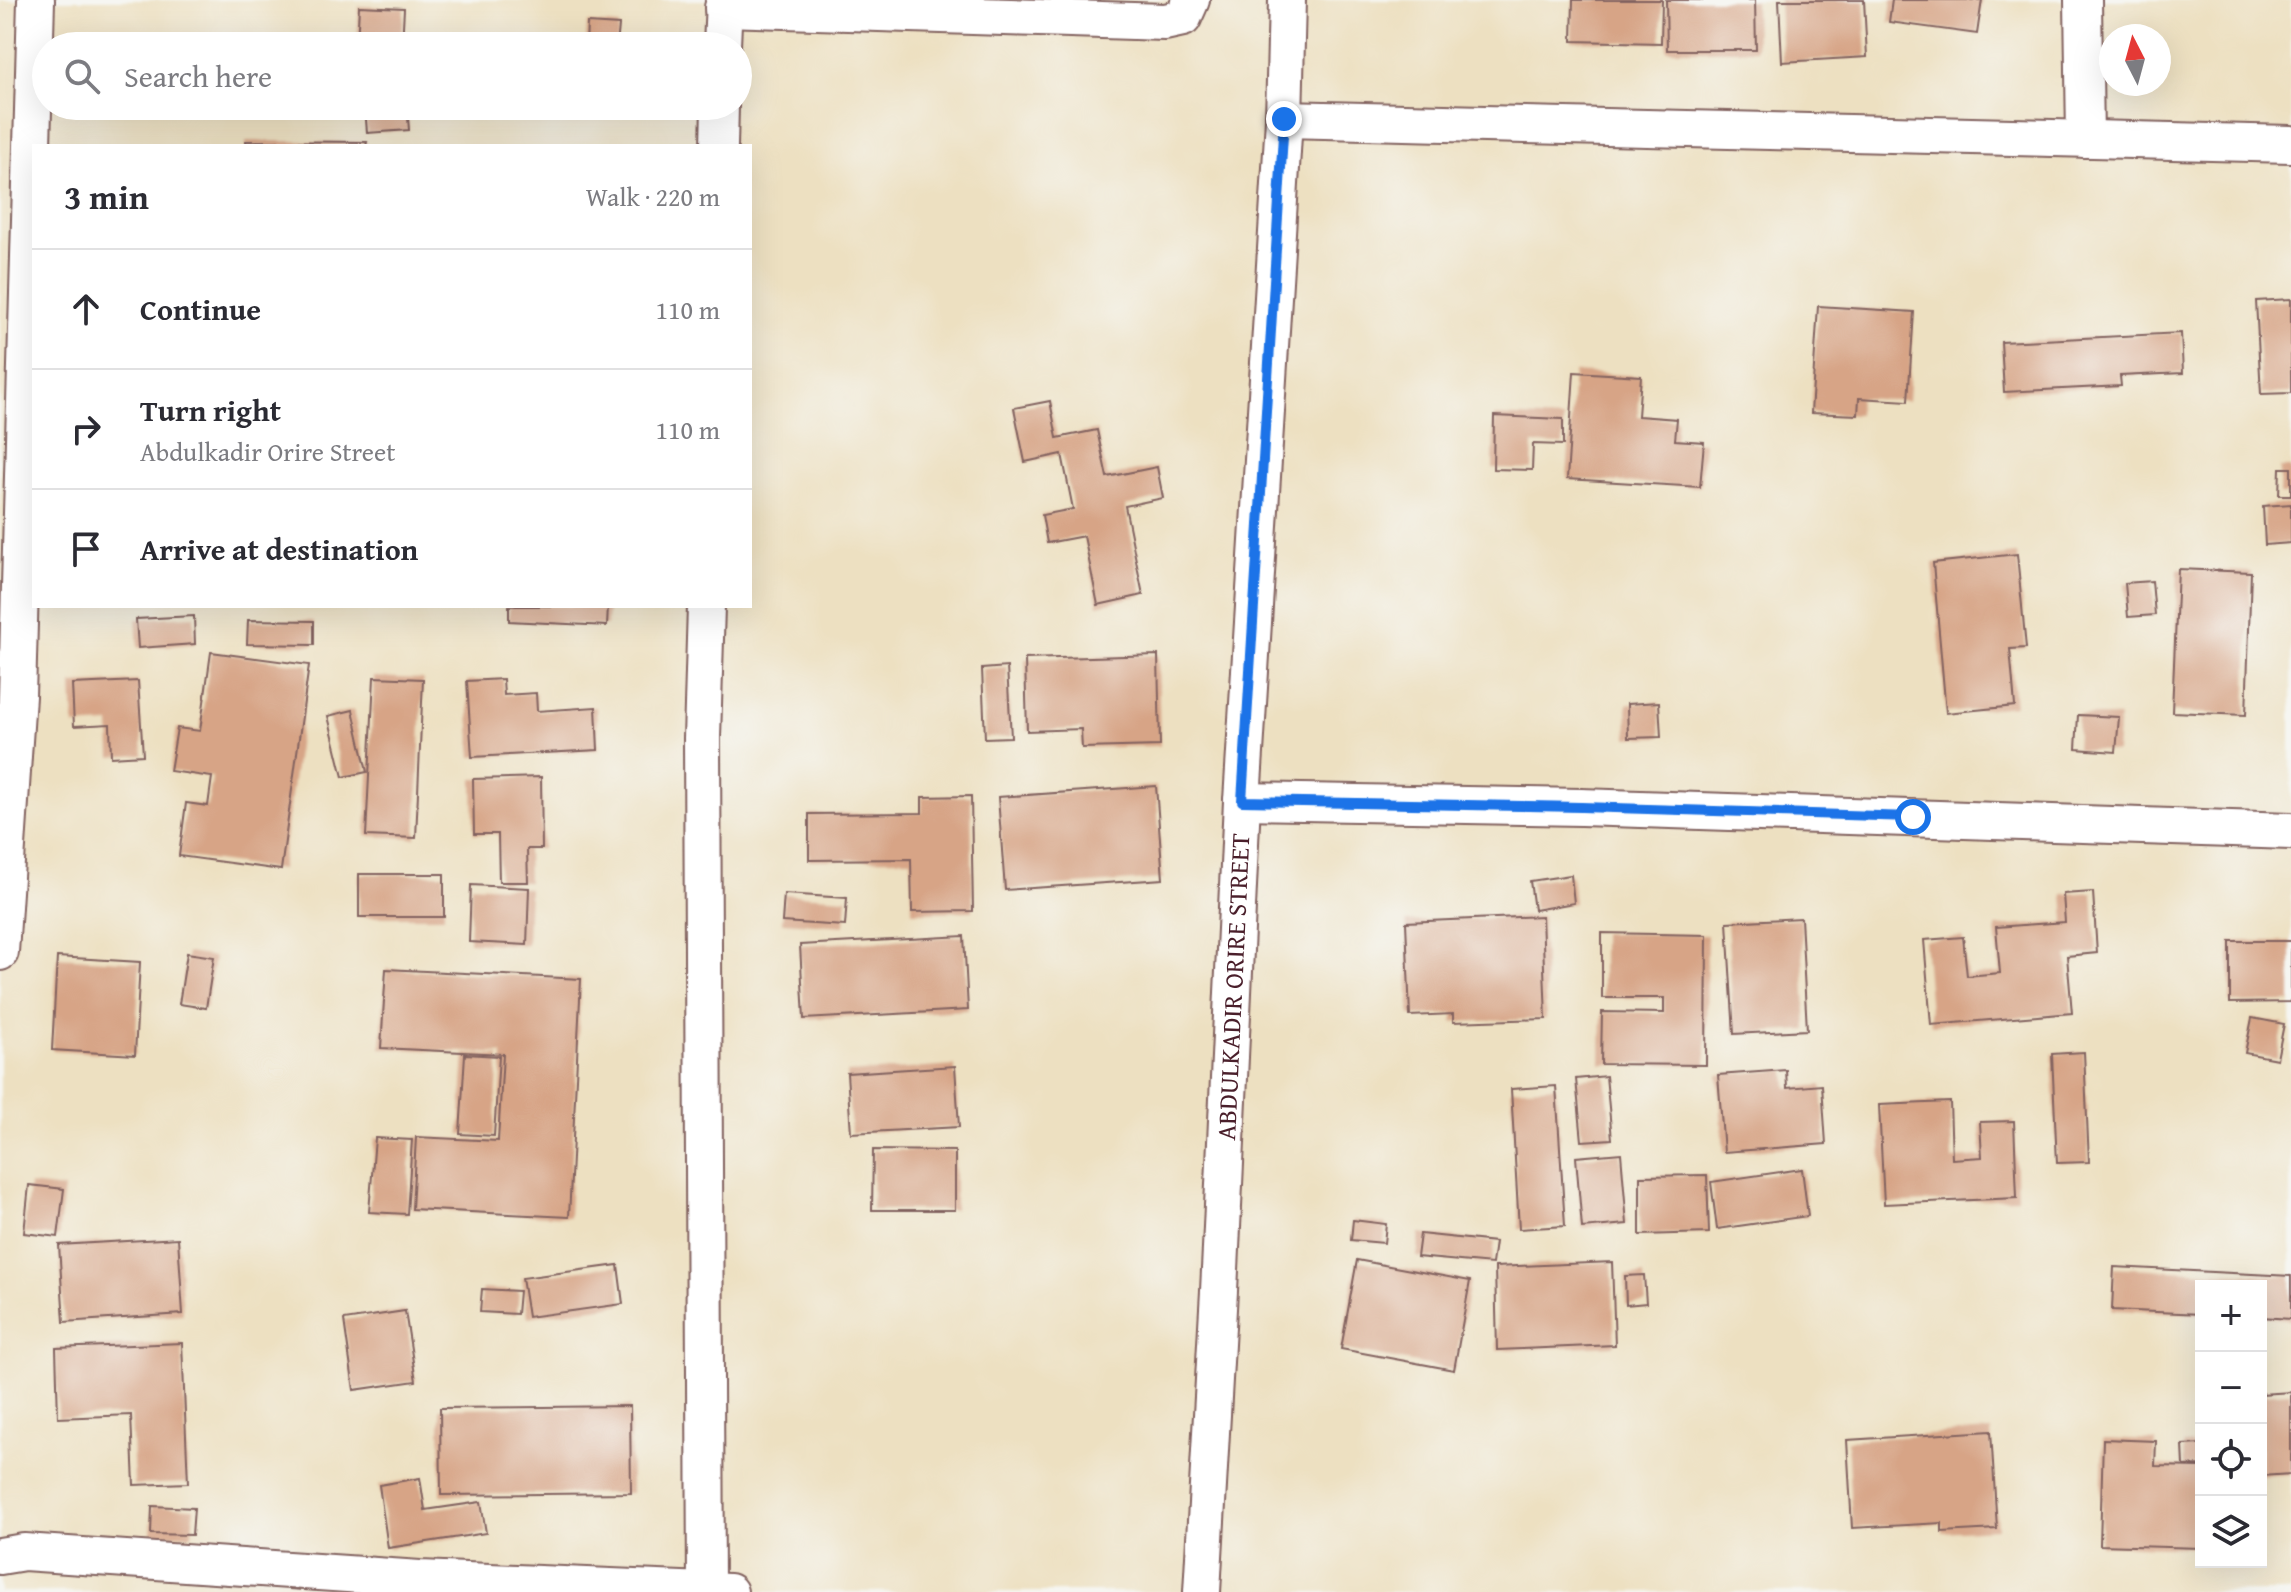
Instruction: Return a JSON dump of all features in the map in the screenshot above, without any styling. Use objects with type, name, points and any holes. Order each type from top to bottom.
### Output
[{"type":"street","points":[[35,32],[36,0]]},
{"type":"street","points":[[722,32],[723,4],[887,7],[1165,22],[1183,18],[1191,0]]},
{"type":"street","name":"ABDULKADIR ORIRE STREET","points":[[1202,1592],[1242,801],[1284,119],[1287,0]]},
{"type":"street","points":[[2083,0],[2085,139]]},
{"type":"street","points":[[1284,119],[2291,144]]},
{"type":"street","points":[[32,144],[33,120]]},
{"type":"street","points":[[719,144],[720,120]]},
{"type":"street","points":[[0,952],[17,696],[32,147]]},
{"type":"street","points":[[0,1556],[24,1552],[420,1579],[717,1591],[702,738],[706,608]]},
{"type":"street","points":[[1242,801],[1581,807],[2291,831]]},
{"type":"building","points":[[1573,0],[1662,0],[1661,43],[1572,41]]},
{"type":"building","points":[[1666,0],[1755,0],[1756,50],[1667,50]]},
{"type":"building","points":[[1779,0],[1864,0],[1867,57],[1782,62]]},
{"type":"building","points":[[1892,0],[1982,0],[1977,34],[1889,22]]},
{"type":"building","points":[[359,6],[404,8],[403,32],[358,32]]},
{"type":"building","points":[[587,23],[619,25],[618,32],[587,32]]},
{"type":"building","points":[[366,120],[408,120],[409,130],[367,133]]},
{"type":"building","points":[[246,141],[367,142],[366,144],[246,144]]},
{"type":"building","points":[[2291,299],[2291,393],[2261,394],[2256,301]]},
{"type":"building","points":[[1818,306],[1914,312],[1908,401],[1859,398],[1858,415],[1811,413]]},
{"type":"building","points":[[2181,333],[2183,373],[2120,376],[2121,386],[2004,392],[2001,342]]},
{"type":"building","points":[[1574,372],[1641,376],[1638,416],[1677,419],[1675,440],[1704,442],[1700,487],[1567,479]]},
{"type":"building","points":[[1050,401],[1057,438],[1097,430],[1107,477],[1157,467],[1163,498],[1125,506],[1143,595],[1098,605],[1084,536],[1047,543],[1042,515],[1073,509],[1062,454],[1025,462],[1014,408]]},
{"type":"building","points":[[1494,416],[1563,419],[1563,445],[1533,444],[1532,470],[1493,469]]},
{"type":"building","points":[[2280,468],[2291,468],[2291,495],[2279,495]]},
{"type":"building","points":[[2291,504],[2291,543],[2265,545],[2263,506]]},
{"type":"building","points":[[2017,554],[2026,648],[2010,649],[2015,706],[1946,713],[1933,563]]},
{"type":"building","points":[[2178,569],[2251,572],[2246,715],[2172,712]]},
{"type":"building","points":[[2152,581],[2155,615],[2128,617],[2125,583]]},
{"type":"building","points":[[509,608],[608,608],[607,626],[509,621]]},
{"type":"building","points":[[194,616],[195,644],[138,648],[136,619]]},
{"type":"building","points":[[248,620],[314,621],[314,645],[247,644]]},
{"type":"building","points":[[211,652],[309,665],[281,870],[179,856],[186,803],[208,806],[212,777],[170,771],[177,728],[200,731]]},
{"type":"building","points":[[1158,655],[1160,746],[1082,748],[1081,729],[1027,731],[1025,659]]},
{"type":"building","points":[[1007,667],[1011,737],[985,738],[982,669]]},
{"type":"building","points":[[374,677],[423,679],[416,838],[366,836]]},
{"type":"building","points":[[503,679],[504,695],[536,693],[537,711],[596,707],[598,750],[472,757],[467,681]]},
{"type":"building","points":[[138,681],[143,755],[111,757],[110,724],[74,726],[72,684]]},
{"type":"building","points":[[1659,702],[1661,737],[1628,738],[1627,704]]},
{"type":"building","points":[[353,710],[367,772],[343,777],[328,716]]},
{"type":"building","points":[[2078,715],[2119,717],[2116,752],[2076,749]]},
{"type":"building","points":[[541,777],[542,849],[527,849],[528,882],[499,882],[498,834],[474,834],[473,779]]},
{"type":"building","points":[[1156,786],[1163,879],[1005,890],[998,797]]},
{"type":"building","points":[[971,796],[973,911],[912,912],[911,859],[809,860],[809,814],[922,813],[922,797]]},
{"type":"building","points":[[359,874],[444,874],[444,917],[359,917]]},
{"type":"building","points":[[1571,875],[1574,903],[1534,910],[1530,881]]},
{"type":"building","points":[[471,885],[529,888],[527,945],[469,942]]},
{"type":"building","points":[[2093,892],[2097,953],[2067,956],[2072,1013],[1931,1025],[1924,940],[1963,937],[1967,976],[2000,973],[1996,927],[2065,922],[2063,894]]},
{"type":"building","points":[[784,894],[847,898],[845,926],[782,922]]},
{"type":"building","points":[[1542,916],[1546,1019],[1453,1022],[1453,1014],[1410,1016],[1406,922]]},
{"type":"building","points":[[1801,918],[1807,1030],[1734,1034],[1727,922]]},
{"type":"building","points":[[1602,933],[1707,935],[1706,1065],[1601,1064],[1602,1012],[1664,1013],[1664,998],[1602,998]]},
{"type":"building","points":[[964,936],[968,1010],[804,1019],[800,945]]},
{"type":"building","points":[[2230,941],[2291,941],[2291,1002],[2230,1003]]},
{"type":"building","points":[[187,953],[214,957],[206,1008],[179,1004]]},
{"type":"building","points":[[57,957],[140,962],[135,1055],[52,1050]]},
{"type":"building","points":[[386,969],[581,979],[569,1217],[412,1209],[416,1137],[498,1141],[503,1054],[381,1048]]},
{"type":"building","points":[[2252,1018],[2284,1024],[2277,1059],[2245,1053]]},
{"type":"building","points":[[2084,1052],[2089,1162],[2057,1163],[2052,1054]]},
{"type":"building","points":[[465,1054],[499,1056],[494,1136],[460,1134]]},
{"type":"building","points":[[955,1066],[959,1127],[851,1133],[847,1073]]},
{"type":"building","points":[[1786,1070],[1787,1088],[1822,1085],[1826,1144],[1724,1152],[1718,1075]]},
{"type":"building","points":[[1606,1076],[1612,1139],[1582,1141],[1576,1079]]},
{"type":"building","points":[[1556,1086],[1565,1226],[1519,1229],[1511,1089]]},
{"type":"building","points":[[1950,1102],[1952,1159],[1982,1157],[1980,1122],[2014,1121],[2017,1198],[1884,1204],[1879,1105]]},
{"type":"building","points":[[375,1138],[412,1140],[407,1214],[369,1212]]},
{"type":"building","points":[[873,1150],[955,1151],[955,1210],[872,1210]]},
{"type":"building","points":[[1621,1153],[1627,1224],[1582,1228],[1576,1157]]},
{"type":"building","points":[[1802,1169],[1808,1216],[1717,1229],[1711,1182]]},
{"type":"building","points":[[1707,1175],[1709,1233],[1640,1235],[1640,1176]]},
{"type":"building","points":[[29,1185],[64,1189],[58,1237],[24,1233]]},
{"type":"building","points":[[1353,1220],[1386,1224],[1384,1243],[1351,1240]]},
{"type":"building","points":[[1420,1234],[1495,1242],[1492,1264],[1417,1257]]},
{"type":"building","points":[[178,1238],[183,1314],[64,1322],[59,1245]]},
{"type":"building","points":[[1357,1260],[1470,1281],[1454,1370],[1341,1349]]},
{"type":"building","points":[[1612,1262],[1615,1345],[1497,1350],[1495,1267]]},
{"type":"building","points":[[618,1265],[623,1304],[528,1317],[522,1278]]},
{"type":"building","points":[[2114,1267],[2291,1276],[2291,1319],[2267,1317],[2267,1280],[2195,1280],[2195,1314],[2112,1310]]},
{"type":"building","points":[[1644,1275],[1646,1303],[1626,1305],[1625,1276]]},
{"type":"building","points":[[482,1289],[519,1291],[517,1314],[480,1312]]},
{"type":"building","points":[[405,1311],[416,1381],[354,1390],[344,1320]]},
{"type":"building","points":[[182,1343],[188,1483],[134,1485],[131,1415],[58,1418],[56,1348]]},
{"type":"building","points":[[2291,1392],[2291,1474],[2267,1476],[2267,1394]]},
{"type":"building","points":[[630,1406],[631,1493],[441,1495],[440,1408]]},
{"type":"building","points":[[1991,1431],[1997,1529],[1942,1532],[1942,1523],[1852,1528],[1847,1440]]},
{"type":"building","points":[[2103,1439],[2156,1441],[2155,1466],[2195,1467],[2195,1548],[2100,1545]]},
{"type":"building","points":[[2195,1444],[2195,1465],[2184,1466],[2183,1445]]},
{"type":"building","points":[[420,1478],[425,1510],[481,1502],[486,1533],[388,1548],[379,1485]]},
{"type":"building","points":[[152,1506],[194,1508],[192,1535],[151,1534]]},
{"type":"route","points":[[1284,119],[1242,801],[1913,817]]}]
